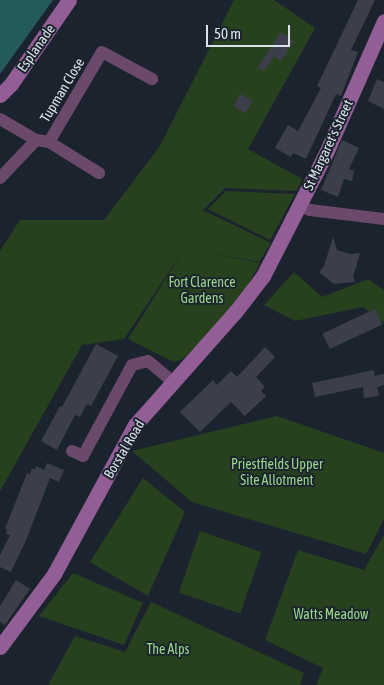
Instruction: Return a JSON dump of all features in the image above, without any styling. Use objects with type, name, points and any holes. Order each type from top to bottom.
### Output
[{"type":"street","name":"Esplanade","points":[[0,95],[11,84],[69,0]]},
{"type":"street","name":"St Margaret's Street","points":[[268,267],[326,153],[384,22]]},
{"type":"street","name":"Tupman Close","points":[[42,141],[102,52],[152,79]]},
{"type":"street","points":[[0,119],[99,173]]},
{"type":"street","points":[[0,178],[42,141]]},
{"type":"street","points":[[299,206],[310,210],[384,219]]},
{"type":"street","name":"Borstal Road","points":[[0,647],[54,574],[135,425],[236,311],[268,267]]},
{"type":"street","points":[[72,450],[83,456],[132,365],[148,361],[173,382]]},
{"type":"green space","name":"Fort Clarence Gardens","points":[[234,0],[274,0],[315,28],[248,149],[302,179],[297,191],[225,188],[203,210],[271,243],[259,262],[196,250],[260,263],[235,308],[183,359],[174,362],[128,339],[185,248],[124,339],[82,345],[0,491],[0,251],[20,220],[104,220],[160,146]]},
{"type":"green space","points":[[226,191],[295,194],[270,240],[208,209]]},
{"type":"green space","points":[[294,272],[322,297],[368,279],[384,290],[384,323],[363,307],[295,321],[264,305]]},
{"type":"green space","name":"Priestfields Upper Site Allotment","points":[[277,416],[384,453],[384,519],[366,554],[192,502],[132,451]]},
{"type":"green space","points":[[143,478],[185,512],[148,596],[90,562]]},
{"type":"green space","points":[[200,531],[261,552],[240,614],[179,592]]},
{"type":"green space","name":"Watts Meadow","points":[[384,535],[384,685],[316,685],[323,668],[265,640],[298,550],[364,570]]},
{"type":"green space","points":[[73,573],[143,603],[124,645],[39,616]]},
{"type":"green space","name":"The Alps","points":[[151,602],[304,673],[300,685],[48,685],[75,636],[125,652]]},
{"type":"shaded area","points":[[0,0],[53,0],[0,74]]},
{"type":"building","points":[[358,0],[375,0],[351,50],[358,52],[341,96],[336,94],[306,159],[293,153],[291,157],[275,148],[288,125],[298,131],[321,88],[317,86]]},
{"type":"building","points":[[281,32],[294,41],[281,61],[274,56],[264,71],[258,67]]},
{"type":"building","points":[[377,79],[384,82],[384,109],[368,101]]},
{"type":"building","points":[[241,94],[253,102],[245,113],[233,106]]},
{"type":"building","points":[[342,140],[359,148],[349,169],[354,171],[352,181],[344,179],[338,197],[321,190]]},
{"type":"building","points":[[333,237],[337,250],[350,254],[360,253],[353,277],[355,282],[334,284],[319,272],[324,266]]},
{"type":"building","points":[[375,309],[382,324],[330,349],[322,334]]},
{"type":"building","points":[[96,344],[118,356],[91,406],[87,404],[80,417],[75,415],[57,450],[41,441]]},
{"type":"building","points":[[265,347],[275,357],[256,377],[265,387],[261,391],[266,396],[245,416],[231,402],[200,432],[180,412],[213,380],[217,385],[231,371],[237,377]]},
{"type":"building","points":[[374,370],[375,376],[384,374],[384,385],[377,387],[379,396],[364,398],[363,387],[315,397],[312,383]]},
{"type":"building","points":[[47,463],[64,470],[59,482],[50,478],[27,538],[11,572],[0,567],[0,555],[10,535],[6,534],[7,529],[5,529],[27,473],[30,474],[32,468],[35,470],[36,466],[44,470]]},
{"type":"building","points":[[16,580],[30,589],[5,625],[0,622],[0,606]]}]
